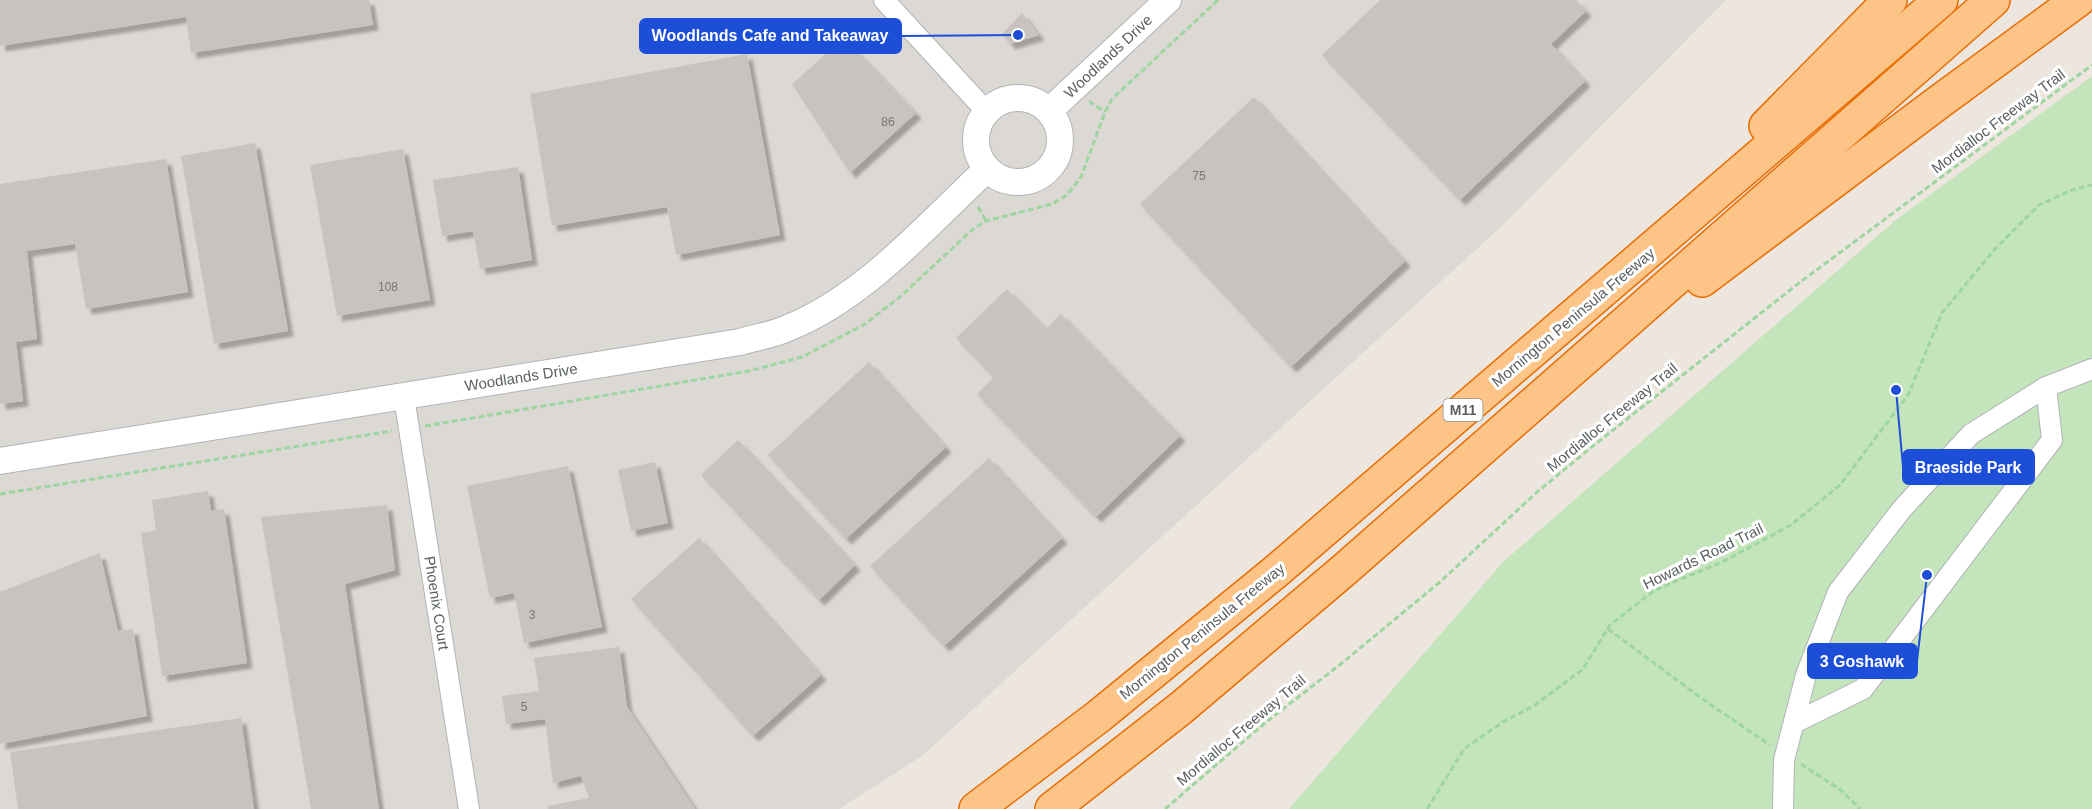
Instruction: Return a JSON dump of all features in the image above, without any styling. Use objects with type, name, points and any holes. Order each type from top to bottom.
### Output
[{"type":"highway","points":[[1598,296],[1890,0]]},
{"type":"highway","name":"Mornington Peninsula Freeway","points":[[976,809],[1099,716],[1274,573],[1941,0]]},
{"type":"highway","name":"M11","points":[[1052,809],[1231,667],[1344,570],[1993,0]]},
{"type":"highway","points":[[1125,753],[1244,663],[1646,323],[2078,0]]},
{"type":"street","points":[[884,0],[986,111]]},
{"type":"street","name":"Woodlands Drive","points":[[1048,111],[1168,0]]},
{"type":"street","points":[[1022,98],[1034,101],[1048,111],[1055,119],[1060,132],[1060,148],[1055,162],[1047,172],[1036,179],[1010,182],[997,178],[987,169],[976,147],[976,133],[986,111],[997,103],[1022,98]]},
{"type":"street","name":"Woodlands Drive","points":[[0,461],[740,342],[788,329],[834,305],[873,277],[987,169]]},
{"type":"street","points":[[1783,809],[1786,754],[1806,675],[1838,592],[1902,509],[1971,434],[2046,387],[2092,369]]},
{"type":"street","points":[[1794,723],[1863,689],[2052,441],[2046,387]]},
{"type":"street","name":"Phoenix Court","points":[[404,397],[470,809]]},
{"type":"path","points":[[1105,112],[1112,99],[1120,91],[1218,0]]},
{"type":"path","name":"Mordialloc Freeway Trail","points":[[1165,809],[1265,723],[1440,582],[1536,493],[1593,446],[1799,283],[2092,65]]},
{"type":"path","name":"Howards Road Trail","points":[[1427,809],[1464,749],[1503,722],[1535,705],[1583,669],[1610,625],[1655,590],[1724,561],[1791,525],[1840,485],[1908,395],[1942,313],[1994,250],[2039,205],[2072,190],[2092,185]]},
{"type":"path","points":[[1608,629],[1749,732],[1841,790],[1860,809]]},
{"type":"shaded area","points":[[0,0],[1726,0],[1505,223],[922,756],[839,809],[0,809]]},
{"type":"green space","points":[[2092,76],[2092,809],[1289,809],[1503,562],[1897,219]]},
{"type":"building","points":[[0,0],[369,0],[373,25],[191,53],[186,17],[0,46]]},
{"type":"building","points":[[1380,0],[1576,0],[1586,11],[1551,44],[1585,81],[1460,200],[1322,55]]},
{"type":"building","points":[[1022,13],[1039,35],[1010,44],[1002,34]]},
{"type":"building","points":[[844,38],[916,113],[850,173],[792,84]]},
{"type":"building","points":[[747,54],[780,235],[676,255],[667,207],[552,226],[530,94]]},
{"type":"building","points":[[1254,97],[1405,261],[1291,367],[1140,204]]},
{"type":"building","points":[[255,143],[288,331],[214,344],[181,156]]},
{"type":"building","points":[[403,149],[430,300],[337,316],[310,165]]},
{"type":"building","points":[[166,159],[188,292],[86,309],[75,244],[27,251],[37,339],[16,342],[23,401],[0,404],[0,184]]},
{"type":"building","points":[[518,167],[532,260],[480,269],[473,231],[442,236],[433,180]]},
{"type":"building","points":[[1007,289],[1046,329],[1061,314],[1180,436],[1096,517],[977,394],[994,377],[956,338]]},
{"type":"building","points":[[869,362],[946,447],[846,539],[768,455]]},
{"type":"building","points":[[738,440],[855,565],[819,600],[701,475]]},
{"type":"building","points":[[989,458],[1062,538],[944,646],[870,566]]},
{"type":"building","points":[[655,462],[668,523],[631,531],[618,470]]},
{"type":"building","points":[[568,466],[602,627],[524,643],[514,593],[490,598],[467,486]]},
{"type":"building","points":[[208,491],[211,511],[224,509],[247,663],[162,676],[141,533],[156,531],[152,500]]},
{"type":"building","points":[[387,505],[395,570],[345,584],[379,809],[311,809],[261,517]]},
{"type":"building","points":[[699,538],[821,675],[753,736],[631,599]]},
{"type":"building","points":[[100,553],[118,631],[133,629],[147,716],[0,744],[0,592]]},
{"type":"building","points":[[619,647],[627,707],[695,809],[548,809],[548,806],[589,798],[581,776],[553,783],[545,719],[506,724],[502,696],[539,691],[534,658]]},
{"type":"building","points":[[241,718],[254,809],[18,809],[10,752]]},
{"type":"place","name":"Woodlands Cafe and Takeaway","points":[[1018,35]]},
{"type":"place","name":"Braeside Park","points":[[1896,390]]},
{"type":"place","name":"3 Goshawk","points":[[1927,575]]}]
